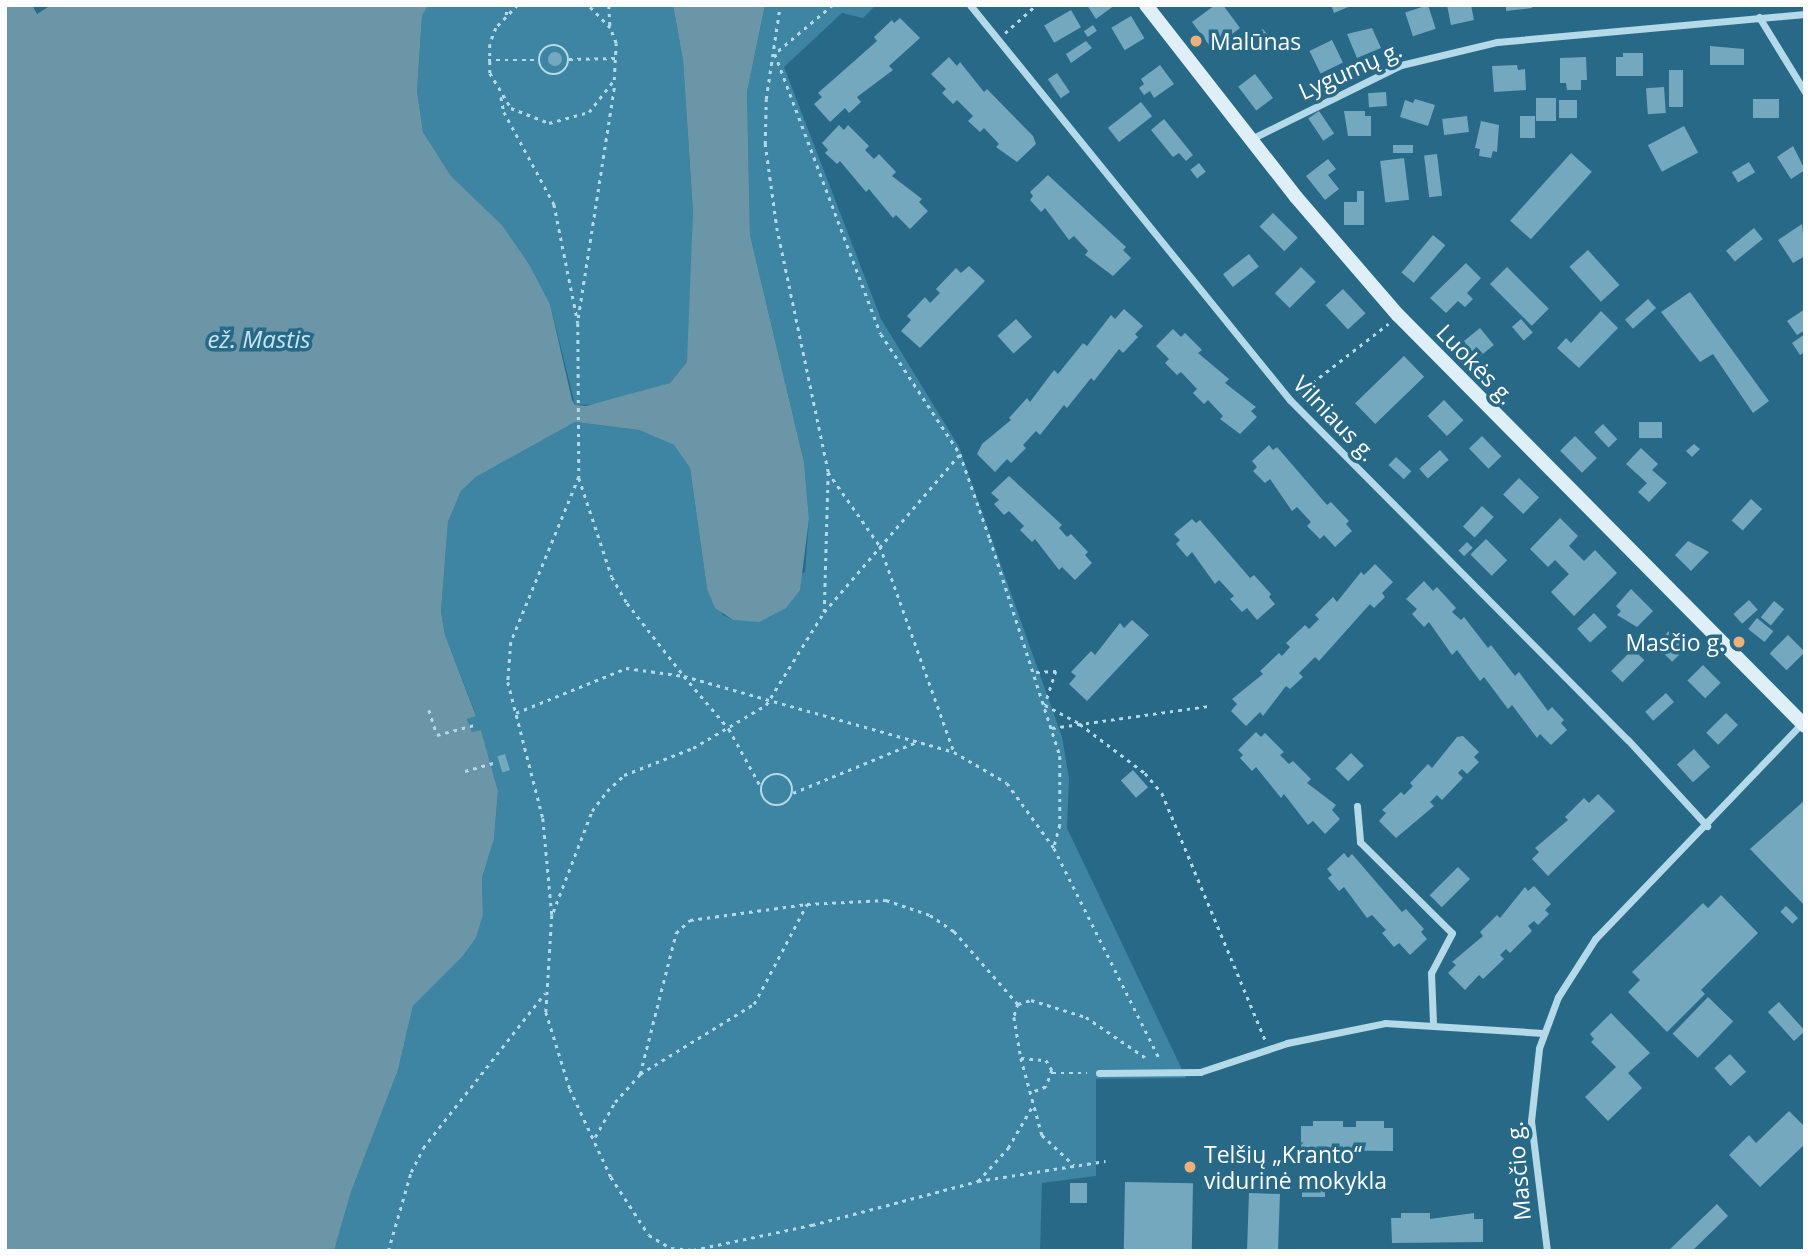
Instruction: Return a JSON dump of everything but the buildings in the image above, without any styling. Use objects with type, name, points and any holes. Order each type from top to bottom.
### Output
[{"type":"main road","name":"Luokės g.","points":[[1146,5],[1251,140],[1398,315],[1804,723]]},
{"type":"street","name":"Vilniaus g.","points":[[970,5],[1290,400],[1628,740],[1707,826]]},
{"type":"street","name":"Lygumų g.","points":[[1251,140],[1401,65],[1497,42],[1805,14]]},
{"type":"street","points":[[1759,17],[1805,92]]},
{"type":"street","name":"Masčio g.","points":[[1547,1251],[1531,1121],[1543,1033],[1578,960],[1804,723]]},
{"type":"street","points":[[1357,806],[1360,842],[1452,933],[1431,973],[1433,1023]]},
{"type":"street","points":[[1099,1073],[1200,1072],[1270,1048],[1355,1027],[1433,1023],[1543,1033]]},
{"type":"path","points":[[506,15],[507,5]]},
{"type":"path","points":[[518,5],[506,15],[493,36],[488,60],[504,112],[554,204],[578,323],[581,430],[579,477],[511,642],[508,682],[543,818],[552,915],[545,993],[556,1051],[580,1112],[595,1137],[611,1177],[649,1235],[682,1249],[705,1250],[978,1181],[1105,1161]]},
{"type":"path","points":[[588,5],[610,28]]},
{"type":"path","points":[[578,323],[613,115],[618,58],[610,28],[609,5]]},
{"type":"path","points":[[780,5],[765,121],[770,187],[828,472],[824,612]]},
{"type":"path","points":[[775,54],[833,5]]},
{"type":"path","points":[[998,40],[1036,5]]},
{"type":"path","points":[[554,45],[566,51],[569,59],[563,72],[554,75],[542,69],[539,60],[542,51],[554,45]]},
{"type":"path","points":[[775,54],[881,334],[960,454],[1036,672],[1052,728],[1062,783],[1054,848]]},
{"type":"path","points":[[569,59],[618,58]]},
{"type":"path","points":[[488,60],[539,60]]},
{"type":"path","points":[[501,97],[529,118],[563,122],[600,103],[614,80]]},
{"type":"path","points":[[1290,400],[1398,315]]},
{"type":"path","points":[[552,915],[592,811],[607,791],[624,775],[729,729],[772,698],[824,612],[960,454]]},
{"type":"path","points":[[828,472],[880,546],[954,752]]},
{"type":"path","points":[[579,477],[612,577],[627,603],[729,729],[761,788],[764,799],[772,805],[787,802],[793,793],[919,741]]},
{"type":"path","points":[[1045,705],[1059,667]]},
{"type":"path","points":[[516,713],[626,668],[684,676],[772,698],[954,752],[1007,783],[1054,848],[1163,1066],[1086,1017],[1041,1002],[1018,1004]]},
{"type":"path","points":[[1036,672],[1056,671]]},
{"type":"path","points":[[1045,705],[1080,724],[1144,773],[1162,793],[1270,1048]]},
{"type":"path","points":[[1052,728],[1209,706]]},
{"type":"path","points":[[429,710],[437,735],[475,724]]},
{"type":"path","points":[[465,771],[493,763]]},
{"type":"path","points":[[761,788],[768,776],[778,774],[788,778],[793,793]]},
{"type":"path","points":[[640,1074],[676,933],[690,920],[807,904],[886,900],[930,915],[954,931],[1018,1004]]},
{"type":"path","points":[[595,1137],[615,1102],[640,1074],[754,1004],[807,904]]},
{"type":"path","points":[[388,1251],[411,1172],[423,1148],[545,993]]},
{"type":"path","points":[[1018,1004],[1014,1017],[1021,1058],[1042,1135],[1074,1165]]},
{"type":"path","points":[[1021,1058],[1046,1060],[1052,1073],[1046,1087],[1030,1093]]},
{"type":"path","points":[[1052,1073],[1099,1073]]},
{"type":"path","points":[[978,1181],[1008,1147],[1032,1105]]},
{"type":"shaded area","points":[[428,5],[673,5],[683,60],[693,212],[691,336],[687,362],[670,383],[600,404],[575,405],[550,304],[529,264],[502,225],[451,176],[423,132],[417,91],[422,16]]},
{"type":"shaded area","points":[[765,5],[876,5],[863,18],[842,13],[784,67],[881,319],[959,447],[1062,737],[1069,778],[1067,828],[1186,1078],[1096,1079],[1096,1176],[1042,1183],[1040,1251],[334,1251],[351,1192],[398,1070],[413,1006],[463,956],[476,938],[483,915],[482,878],[494,839],[498,791],[481,730],[472,732],[467,719],[476,715],[445,635],[441,612],[448,522],[461,491],[476,477],[575,422],[639,430],[674,445],[690,468],[707,589],[723,615],[733,620],[805,572],[809,519],[804,462],[750,235],[747,92]]},
{"type":"water","name":"ež. Mastis","points":[[5,5],[32,5],[37,14],[51,5],[428,5],[422,16],[417,91],[423,132],[451,176],[502,225],[529,264],[550,304],[572,400],[575,405],[586,406],[670,383],[687,362],[693,212],[683,60],[673,5],[765,5],[747,92],[750,235],[804,462],[809,519],[800,590],[786,608],[759,622],[733,620],[715,608],[707,589],[690,468],[674,445],[639,430],[575,422],[476,477],[461,491],[448,522],[441,612],[445,635],[476,716],[467,719],[472,732],[481,730],[498,791],[494,839],[482,878],[483,915],[476,938],[463,956],[413,1006],[398,1070],[351,1192],[334,1251],[5,1251]]},
{"type":"place","name":"Malūnas","points":[[1196,41]]},
{"type":"place","name":"Masčio g.","points":[[1739,642]]},
{"type":"place","name":"Telšių „Kranto“ vidurinė mokykla","points":[[1190,1167]]}]
